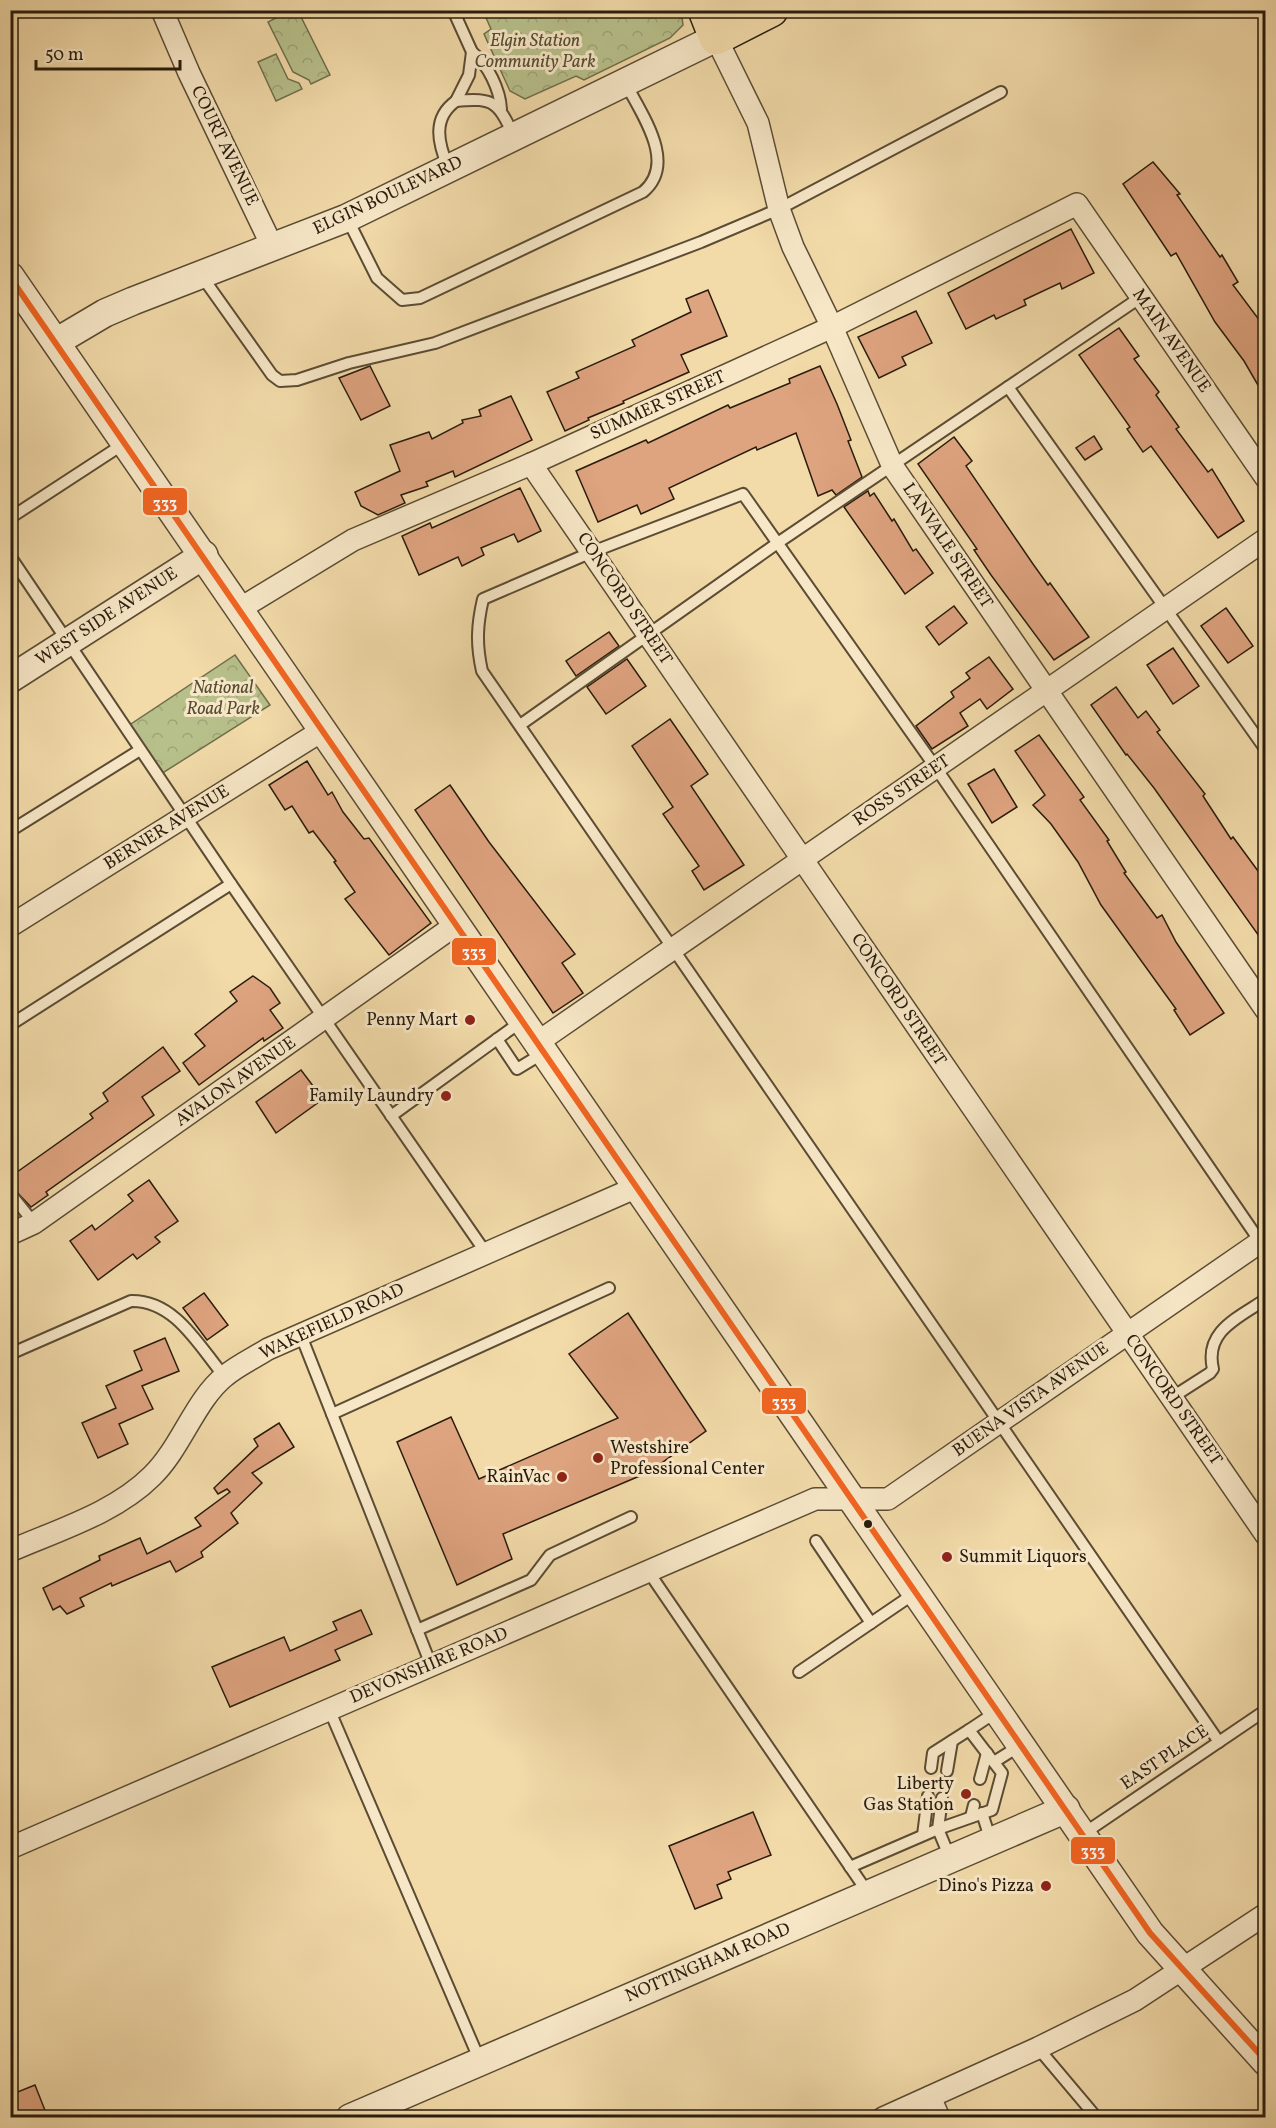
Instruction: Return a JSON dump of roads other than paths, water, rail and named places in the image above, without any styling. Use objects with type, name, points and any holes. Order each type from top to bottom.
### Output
[{"type":"main road","points":[[711,24],[771,10]]},
{"type":"street","name":"COURT AVENUE","points":[[162,10],[189,73],[273,248]]},
{"type":"street","name":"ELGIN BOULEVARD","points":[[56,342],[105,313],[347,218],[514,137],[625,82],[711,24]]},
{"type":"street","name":"LANVALE STREET","points":[[711,24],[758,123],[778,209],[793,247],[832,327],[893,466],[1266,1010]]},
{"type":"street","name":"MAIN AVENUE","points":[[1077,204],[1266,478]]},
{"type":"street","name":"SUMMER STREET","points":[[241,608],[353,540],[531,464],[832,327],[1077,204]]},
{"type":"street","points":[[10,276],[241,608],[850,1499],[1150,1933],[1266,2062]]},
{"type":"street","name":"CONCORD STREET","points":[[531,464],[1266,1535]]},
{"type":"street","name":"ROSS STREET","points":[[536,1038],[674,949],[1266,540]]},
{"type":"street","name":"WEST SIDE AVENUE","points":[[10,679],[204,555]]},
{"type":"street","name":"BERNER AVENUE","points":[[10,926],[323,730]]},
{"type":"street","name":"AVALON AVENUE","points":[[10,1234],[34,1223],[325,1020],[457,924]]},
{"type":"street","name":"WAKEFIELD ROAD","points":[[10,1551],[104,1510],[153,1476],[225,1376],[300,1333],[637,1187]]},
{"type":"street","name":"BUENA VISTA AVENUE","points":[[850,1499],[888,1499],[1127,1334],[1264,1244]]},
{"type":"street","name":"DEVONSHIRE ROAD","points":[[10,1848],[815,1499],[850,1499]]},
{"type":"street","name":"NOTTINGHAM ROAD","points":[[350,2118],[1066,1809]]},
{"type":"street","points":[[883,2118],[1038,2048],[1135,2000],[1266,1914]]},
{"type":"street","points":[[930,2097],[939,2118]]},
{"type":"lane","points":[[453,10],[472,52],[482,60],[501,98],[501,109],[514,137]]},
{"type":"lane","points":[[448,168],[441,150],[438,130],[441,117],[456,101],[469,75],[472,52]]},
{"type":"lane","points":[[347,218],[377,278],[402,300],[420,298],[643,192],[657,175],[659,161],[656,145],[625,82]]},
{"type":"lane","points":[[201,275],[272,375],[280,381],[297,380],[349,363],[435,343],[701,242],[778,209],[1001,92]]},
{"type":"lane","points":[[456,101],[490,101],[501,109]]},
{"type":"lane","points":[[520,725],[779,542],[1141,297]]},
{"type":"lane","points":[[1008,387],[1266,750]]},
{"type":"lane","points":[[10,518],[126,442]]},
{"type":"lane","points":[[1219,1742],[482,671],[477,648],[476,627],[483,598],[591,552],[743,494],[936,768],[1264,1244]]},
{"type":"lane","points":[[10,556],[231,884],[486,1253]]},
{"type":"lane","points":[[10,831],[141,750]]},
{"type":"lane","points":[[10,1025],[231,884]]},
{"type":"lane","points":[[391,1116],[497,1039],[536,1038]]},
{"type":"lane","points":[[497,1039],[517,1069],[536,1038]]},
{"type":"lane","points":[[10,1193],[34,1223]]},
{"type":"lane","points":[[332,1414],[609,1288]]},
{"type":"lane","points":[[1171,1398],[1213,1369],[1211,1349],[1221,1330],[1266,1299]]},
{"type":"lane","points":[[10,1354],[131,1301],[147,1300],[171,1313],[225,1376]]},
{"type":"lane","points":[[300,1333],[431,1665]]},
{"type":"lane","points":[[417,1630],[531,1580],[550,1555],[631,1517]]},
{"type":"lane","points":[[816,1541],[871,1623]]},
{"type":"lane","points":[[648,1571],[868,1893]]},
{"type":"lane","points":[[799,1672],[915,1592]]},
{"type":"lane","points":[[329,1709],[480,2061]]},
{"type":"lane","name":"EAST PLACE","points":[[1083,1834],[1266,1710]]},
{"type":"lane","points":[[931,1768],[933,1753],[998,1711]]},
{"type":"lane","points":[[850,1867],[971,1816],[978,1809],[992,1810],[1002,1773],[969,1730]]},
{"type":"lane","points":[[947,1771],[952,1741]]},
{"type":"lane","points":[[980,1779],[990,1758],[1021,1745]]},
{"type":"lane","points":[[923,1835],[928,1796]]},
{"type":"lane","points":[[942,1798],[938,1829],[951,1858]]},
{"type":"lane","points":[[978,1809],[992,1841]]},
{"type":"lane","points":[[1038,2048],[1097,2118]]},
{"type":"place","name":"Penny Mart","points":[[470,1020]]},
{"type":"place","name":"Family Laundry","points":[[446,1096]]},
{"type":"place","name":"Westshire Professional Center","points":[[598,1458]]},
{"type":"place","name":"RainVac","points":[[562,1477]]},
{"type":"place","name":"Summit Liquors","points":[[947,1557]]},
{"type":"place","name":"Liberty Gas Station","points":[[966,1794]]},
{"type":"place","name":"Dino's Pizza","points":[[1046,1886]]},
{"type":"park label","name":"Elgin Station Community Park","points":[[535,51]]},
{"type":"park label","name":"National Road Park","points":[[223,698]]}]
